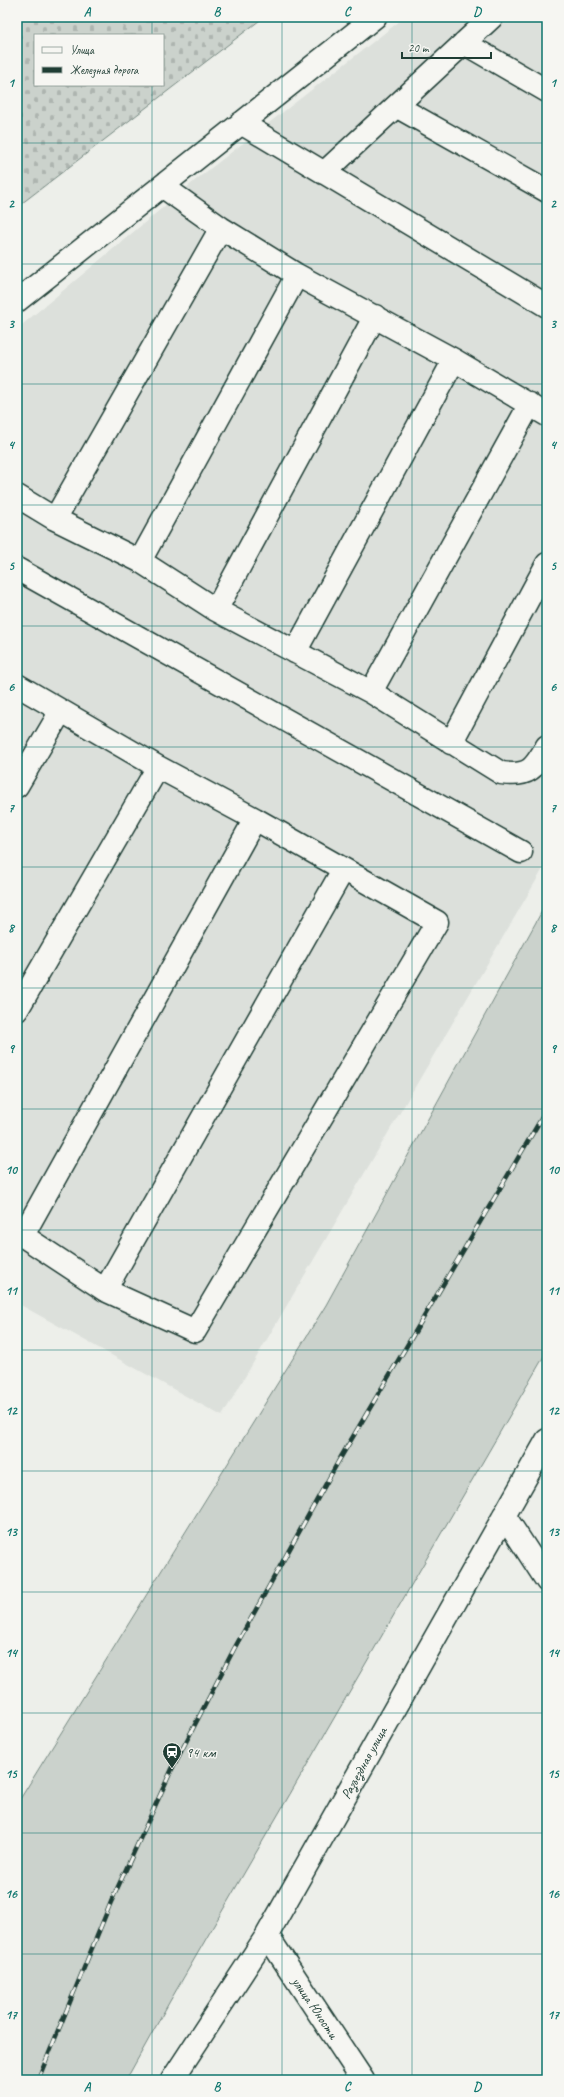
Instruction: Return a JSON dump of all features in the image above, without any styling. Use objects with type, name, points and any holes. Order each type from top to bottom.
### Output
[{"type":"street","points":[[17,301],[375,17]]},
{"type":"street","points":[[324,173],[492,17]]},
{"type":"street","points":[[464,43],[547,91]]},
{"type":"street","points":[[396,106],[547,190]]},
{"type":"street","points":[[241,123],[547,306]]},
{"type":"street","points":[[162,186],[221,228],[297,275],[454,360],[538,410],[371,692]]},
{"type":"street","points":[[55,519],[221,228]]},
{"type":"street","points":[[140,560],[297,275]]},
{"type":"street","points":[[216,610],[375,316]]},
{"type":"street","points":[[295,652],[454,360]]},
{"type":"street","points":[[17,496],[55,519],[140,560],[216,610],[371,692],[451,743],[501,772],[517,775],[535,766],[547,746]]},
{"type":"street","points":[[451,743],[547,564]]},
{"type":"street","points":[[17,569],[521,852]]},
{"type":"street","points":[[17,686],[158,767],[255,819],[437,922],[195,1331],[105,1290],[20,1235],[255,819]]},
{"type":"street","points":[[17,786],[61,711]]},
{"type":"street","points":[[17,1010],[158,767]]},
{"type":"street","points":[[105,1290],[343,870]]},
{"type":"street","name":"Разъездная улица","points":[[172,2080],[267,1935],[547,1440]]},
{"type":"street","points":[[504,1515],[547,1581]]},
{"type":"street","name":"улица Юности","points":[[267,1935],[363,2080]]},
{"type":"shaded area","points":[[405,17],[547,17],[547,862],[222,1416],[17,1303],[17,329],[197,179]]},
{"type":"green space","points":[[17,17],[264,17],[17,207]]},
{"type":"green space","points":[[547,902],[547,1351],[170,2001],[126,2080],[17,2080],[17,1804],[326,1305]]},
{"type":"railway","points":[[38,2080],[111,1902],[172,1769],[234,1649],[338,1462],[547,1109]]},
{"type":"place","name":"94 км","points":[[172,1769]]}]
